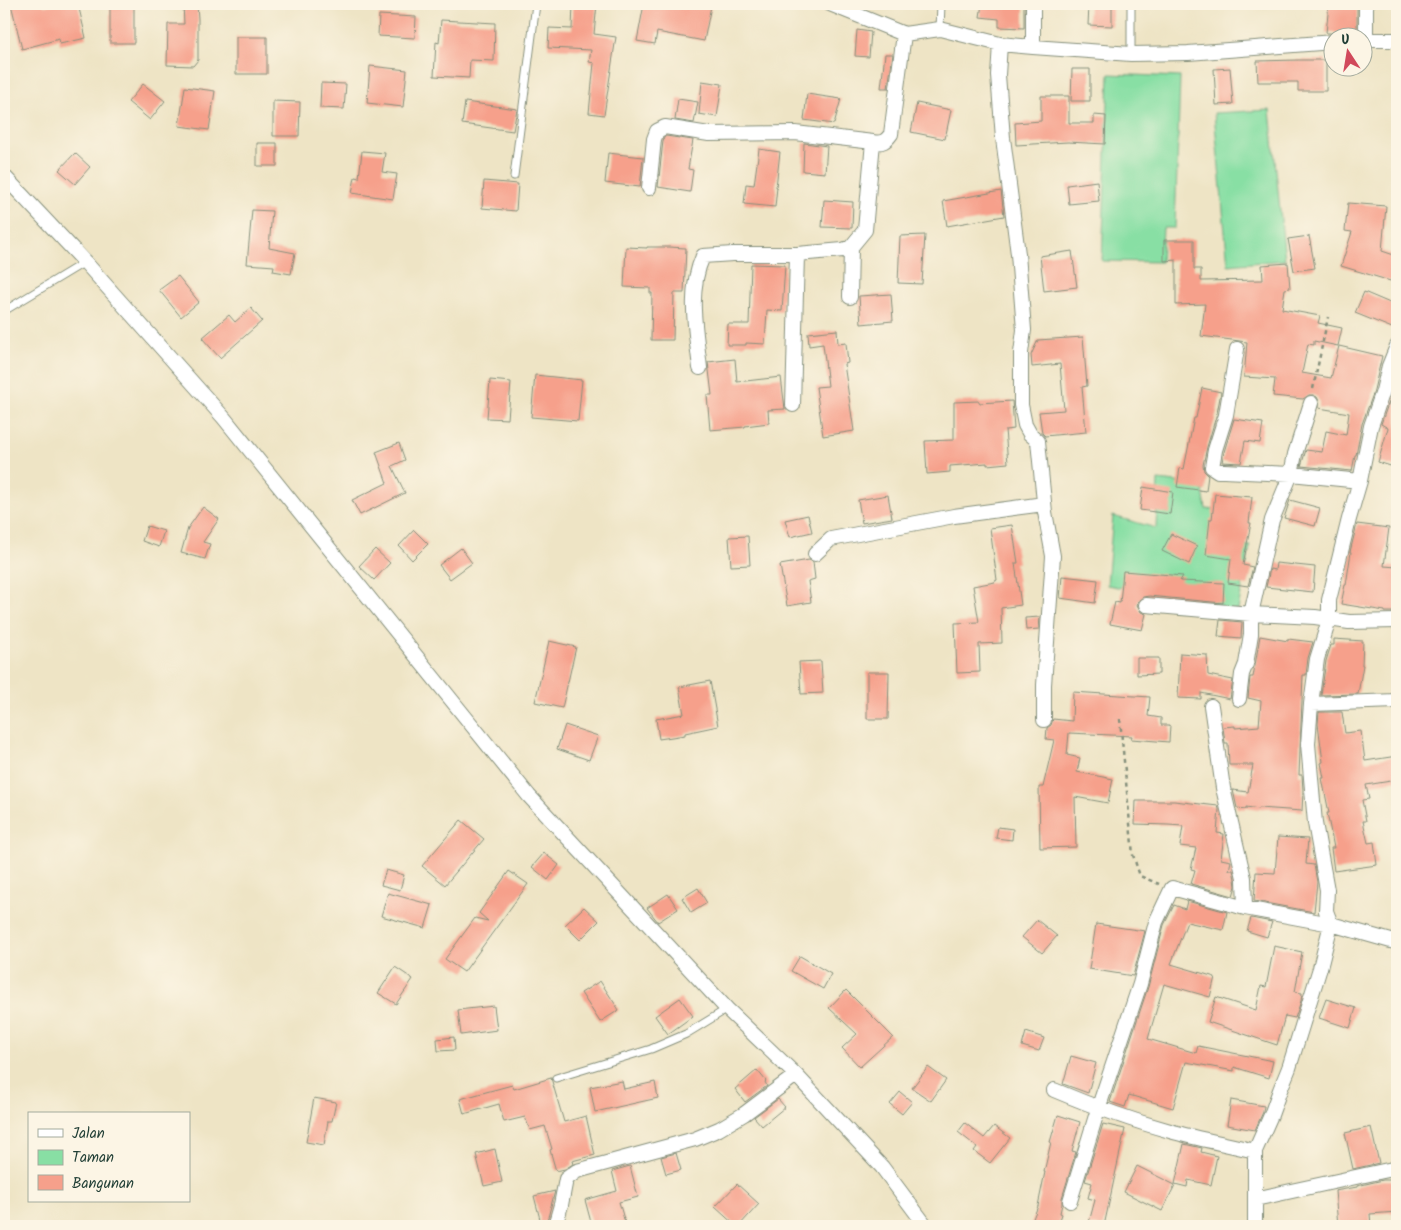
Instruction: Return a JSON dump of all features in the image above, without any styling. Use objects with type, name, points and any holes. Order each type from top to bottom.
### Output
[{"type":"street","points":[[830,4],[904,34],[940,29],[1000,44],[1033,47],[1130,54],[1188,53],[1324,43]]},
{"type":"street","points":[[1033,4],[1033,47]]},
{"type":"street","points":[[1365,28],[1366,4]]},
{"type":"street","points":[[648,188],[654,139],[657,131],[665,127],[709,134],[795,133],[883,143],[891,134],[904,34]]},
{"type":"street","points":[[1374,40],[1397,40]]},
{"type":"street","points":[[1000,44],[998,74],[1003,138],[1018,254],[1024,330],[1021,353],[1021,406],[1025,425],[1030,434],[1038,441],[1044,504],[1053,556],[1044,686],[1044,720]]},
{"type":"street","points":[[700,368],[694,311],[694,282],[703,256],[797,254],[843,250],[851,247],[865,230],[874,142]]},
{"type":"street","points":[[4,176],[85,262],[224,418],[529,796],[726,1008],[796,1075],[882,1167],[926,1226]]},
{"type":"street","points":[[850,297],[851,247]]},
{"type":"street","points":[[793,405],[797,254]]},
{"type":"street","points":[[1255,1226],[1255,1151],[1290,1068],[1331,924],[1326,911],[1326,890],[1315,823],[1308,744],[1310,704],[1317,659],[1329,620],[1329,600],[1360,481],[1371,426],[1397,346]]},
{"type":"street","points":[[1237,349],[1226,415],[1215,450],[1212,467],[1224,472],[1290,474],[1360,481]]},
{"type":"street","points":[[1239,699],[1242,674],[1250,642],[1251,614],[1272,520],[1290,474],[1310,403]]},
{"type":"street","points":[[815,554],[831,538],[954,516],[1044,504]]},
{"type":"street","points":[[1146,605],[1251,614],[1315,617],[1349,622],[1397,621]]},
{"type":"street","points":[[1310,704],[1397,701]]},
{"type":"street","points":[[1211,706],[1222,788],[1244,878],[1244,908]]},
{"type":"street","points":[[1070,1201],[1098,1108],[1140,984],[1156,922],[1172,888],[1244,908],[1331,924],[1397,942]]},
{"type":"street","points":[[556,1226],[566,1179],[577,1171],[695,1139],[719,1129],[744,1114],[796,1075]]},
{"type":"street","points":[[1054,1090],[1098,1108],[1171,1132],[1255,1151]]},
{"type":"street","points":[[1255,1199],[1397,1168]]},
{"type":"lane","points":[[514,176],[536,4]]},
{"type":"lane","points":[[940,29],[941,4]]},
{"type":"lane","points":[[1130,54],[1131,4]]},
{"type":"lane","points":[[4,310],[85,262]]},
{"type":"lane","points":[[556,1078],[666,1043],[686,1034],[726,1008]]},
{"type":"path","points":[[1310,403],[1328,318]]},
{"type":"path","points":[[1120,719],[1133,854],[1136,867],[1140,876],[1172,888]]},
{"type":"green space","points":[[1109,74],[1180,77],[1175,228],[1163,228],[1161,262],[1102,261]]},
{"type":"green space","points":[[1270,110],[1285,260],[1228,265],[1214,113]]},
{"type":"green space","points":[[1158,480],[1202,485],[1206,509],[1230,511],[1231,543],[1250,546],[1238,610],[1172,609],[1172,597],[1107,585],[1113,516],[1156,528]]},
{"type":"building","points":[[11,4],[43,4],[44,6],[78,4],[86,38],[60,44],[59,39],[22,49]]},
{"type":"building","points":[[110,4],[134,4],[134,43],[110,43]]},
{"type":"building","points":[[183,4],[197,4],[198,60],[193,66],[167,65],[168,24],[184,24]]},
{"type":"building","points":[[573,4],[597,4],[594,34],[616,37],[604,115],[589,113],[594,63],[589,62],[591,50],[548,48],[549,28],[572,29]]},
{"type":"building","points":[[644,4],[701,4],[711,6],[704,41],[657,32],[655,44],[637,41]]},
{"type":"building","points":[[982,4],[1024,4],[1024,28],[999,27],[999,19],[980,17]]},
{"type":"building","points":[[1329,4],[1357,4],[1357,28],[1327,28]]},
{"type":"building","points":[[1089,5],[1112,6],[1112,26],[1088,25]]},
{"type":"building","points":[[379,15],[416,17],[415,38],[378,36]]},
{"type":"building","points":[[441,20],[495,23],[494,61],[470,60],[469,78],[434,76],[436,42],[439,43]]},
{"type":"building","points":[[857,30],[871,32],[869,57],[855,56]]},
{"type":"building","points":[[236,37],[267,37],[267,74],[236,74]]},
{"type":"building","points":[[885,54],[893,54],[888,88],[881,88]]},
{"type":"building","points":[[1324,60],[1326,91],[1298,91],[1298,82],[1258,82],[1257,61]]},
{"type":"building","points":[[370,66],[407,70],[403,107],[367,103]]},
{"type":"building","points":[[1230,68],[1233,104],[1216,105],[1214,69]]},
{"type":"building","points":[[1072,69],[1090,69],[1090,101],[1071,101]]},
{"type":"building","points":[[702,81],[722,84],[717,117],[699,114]]},
{"type":"building","points":[[321,83],[346,84],[344,109],[320,108]]},
{"type":"building","points":[[143,84],[165,101],[150,120],[128,102]]},
{"type":"building","points":[[185,87],[215,91],[209,130],[179,126]]},
{"type":"building","points":[[807,94],[841,99],[834,124],[804,120]]},
{"type":"building","points":[[1041,96],[1069,96],[1069,123],[1094,123],[1094,115],[1106,116],[1105,144],[1068,142],[1016,145],[1015,123],[1041,121]]},
{"type":"building","points":[[678,99],[698,102],[694,123],[675,120]]},
{"type":"building","points":[[273,101],[300,102],[299,136],[273,136]]},
{"type":"building","points":[[465,102],[517,109],[513,131],[462,124]]},
{"type":"building","points":[[917,103],[951,110],[945,139],[911,132]]},
{"type":"building","points":[[666,136],[693,140],[688,169],[693,170],[690,192],[658,187],[663,141]]},
{"type":"building","points":[[257,143],[277,143],[277,166],[257,166]]},
{"type":"building","points":[[804,143],[827,146],[825,173],[803,171]]},
{"type":"building","points":[[759,149],[780,152],[775,207],[744,204],[746,184],[754,185]]},
{"type":"building","points":[[362,151],[385,153],[382,172],[397,174],[393,199],[352,193],[355,177],[359,178]]},
{"type":"building","points":[[75,153],[90,167],[75,184],[59,170]]},
{"type":"building","points":[[608,153],[643,157],[640,187],[605,183]]},
{"type":"building","points":[[484,181],[518,184],[516,211],[482,208]]},
{"type":"building","points":[[1097,181],[1099,201],[1069,204],[1067,185]]},
{"type":"building","points":[[1001,191],[1004,216],[947,226],[943,201]]},
{"type":"building","points":[[824,200],[853,202],[852,228],[822,227]]},
{"type":"building","points":[[1348,203],[1386,206],[1382,251],[1397,256],[1397,283],[1341,266],[1352,232],[1345,231]]},
{"type":"building","points":[[252,210],[272,211],[269,248],[295,253],[291,274],[273,271],[274,266],[247,264]]},
{"type":"building","points":[[925,235],[922,284],[898,283],[900,236]]},
{"type":"building","points":[[1309,236],[1315,268],[1294,271],[1288,239]]},
{"type":"building","points":[[1164,240],[1194,240],[1194,269],[1201,269],[1201,281],[1263,280],[1262,265],[1288,263],[1290,288],[1285,289],[1282,309],[1320,316],[1318,323],[1342,328],[1338,346],[1314,341],[1314,345],[1308,344],[1302,373],[1331,378],[1339,346],[1382,356],[1373,394],[1362,424],[1352,471],[1301,466],[1306,450],[1322,452],[1326,431],[1346,435],[1349,413],[1319,408],[1319,401],[1313,395],[1303,399],[1273,396],[1275,379],[1244,377],[1247,342],[1201,336],[1205,304],[1176,305],[1176,260],[1164,261]]},
{"type":"building","points":[[626,247],[686,248],[684,293],[674,293],[673,340],[651,340],[652,293],[650,293],[650,288],[624,287]]},
{"type":"building","points":[[1072,251],[1077,287],[1044,291],[1040,256]]},
{"type":"building","points":[[751,264],[785,265],[782,311],[767,310],[765,344],[727,345],[728,324],[749,324]]},
{"type":"building","points":[[178,276],[199,302],[181,317],[159,290]]},
{"type":"building","points":[[1364,292],[1397,306],[1397,330],[1355,313]]},
{"type":"building","points":[[891,294],[893,321],[861,324],[859,296]]},
{"type":"building","points":[[251,308],[262,321],[220,358],[202,338],[229,315],[235,322]]},
{"type":"building","points":[[837,330],[838,344],[846,343],[848,363],[844,364],[854,431],[823,436],[816,387],[828,386],[823,344],[809,346],[808,333]]},
{"type":"building","points":[[1083,337],[1087,386],[1082,387],[1086,432],[1045,436],[1042,433],[1039,412],[1064,410],[1060,364],[1032,367],[1031,355],[1038,340]]},
{"type":"building","points":[[735,359],[737,382],[781,377],[785,409],[768,410],[769,423],[710,430],[707,395],[712,395],[708,362]]},
{"type":"building","points":[[535,375],[582,380],[578,421],[531,417]]},
{"type":"building","points":[[490,380],[511,382],[508,419],[487,418]]},
{"type":"building","points":[[1397,385],[1397,468],[1378,462],[1388,428],[1381,424]]},
{"type":"building","points":[[1202,388],[1221,392],[1203,465],[1204,471],[1208,475],[1206,491],[1177,487],[1180,468],[1184,469]]},
{"type":"building","points":[[979,401],[979,403],[1012,401],[1014,429],[1005,430],[1008,463],[950,466],[950,472],[927,474],[925,441],[954,440],[954,402]]},
{"type":"building","points":[[1234,419],[1263,423],[1260,443],[1245,441],[1241,463],[1222,462],[1224,452]]},
{"type":"building","points":[[399,443],[405,460],[392,466],[405,493],[360,515],[352,500],[387,483],[376,452]]},
{"type":"building","points":[[1143,487],[1173,492],[1170,514],[1140,510]]},
{"type":"building","points":[[1215,494],[1252,497],[1249,523],[1251,523],[1243,565],[1253,567],[1248,586],[1228,583],[1231,559],[1206,555]]},
{"type":"building","points":[[888,495],[892,518],[862,523],[858,500]]},
{"type":"building","points":[[1290,500],[1320,508],[1315,526],[1284,518]]},
{"type":"building","points":[[203,507],[219,519],[203,542],[210,544],[205,559],[181,553],[188,528]]},
{"type":"building","points":[[808,515],[812,532],[790,537],[785,520]]},
{"type":"building","points":[[1357,524],[1389,528],[1384,566],[1397,567],[1397,612],[1385,612],[1341,604]]},
{"type":"building","points":[[1012,525],[1018,563],[1015,563],[1021,605],[1001,608],[1002,643],[979,644],[980,672],[957,673],[955,623],[979,622],[973,586],[997,580],[990,528]]},
{"type":"building","points":[[147,526],[164,531],[159,547],[142,541]]},
{"type":"building","points":[[414,530],[428,544],[412,560],[399,546]]},
{"type":"building","points":[[1171,534],[1197,546],[1189,564],[1162,551]]},
{"type":"building","points":[[748,536],[750,565],[731,566],[729,537]]},
{"type":"building","points":[[461,548],[472,563],[450,579],[439,565]]},
{"type":"building","points":[[375,549],[390,563],[374,580],[359,566]]},
{"type":"building","points":[[809,560],[813,562],[815,579],[808,581],[811,602],[787,606],[780,565]]},
{"type":"building","points":[[1276,563],[1315,567],[1313,592],[1266,587],[1270,569],[1275,570]]},
{"type":"building","points":[[1123,571],[1183,576],[1180,581],[1224,583],[1223,603],[1143,597],[1137,605],[1141,612],[1146,614],[1142,630],[1110,624],[1115,602],[1120,603]]},
{"type":"building","points":[[1062,576],[1098,580],[1095,603],[1060,598]]},
{"type":"building","points":[[1040,617],[1039,629],[1026,630],[1025,618]]},
{"type":"building","points":[[1220,620],[1242,622],[1241,638],[1218,636]]},
{"type":"building","points":[[1260,636],[1288,641],[1288,639],[1313,642],[1308,658],[1306,675],[1303,675],[1299,775],[1302,775],[1302,811],[1237,808],[1233,790],[1248,792],[1253,765],[1229,765],[1228,743],[1225,743],[1223,727],[1259,726],[1261,701],[1248,698],[1250,677],[1253,677]]},
{"type":"building","points":[[1334,639],[1363,641],[1363,665],[1358,694],[1321,695],[1326,661],[1331,645],[1334,645]]},
{"type":"building","points":[[549,641],[576,647],[562,708],[535,702]]},
{"type":"building","points":[[1180,653],[1207,655],[1208,675],[1233,680],[1230,699],[1201,693],[1201,699],[1178,698]]},
{"type":"building","points":[[1137,658],[1159,658],[1159,674],[1137,675]]},
{"type":"building","points":[[821,661],[823,693],[801,694],[799,662]]},
{"type":"building","points":[[867,672],[889,672],[888,719],[867,719]]},
{"type":"building","points":[[710,681],[718,726],[685,733],[685,735],[659,739],[656,719],[684,714],[679,687]]},
{"type":"building","points":[[1073,692],[1150,697],[1148,716],[1161,718],[1161,725],[1170,725],[1169,742],[1131,739],[1132,736],[1069,733],[1067,755],[1080,758],[1077,772],[1113,779],[1108,803],[1075,797],[1076,847],[1040,848],[1039,787],[1043,787],[1054,740],[1046,739],[1047,728],[1051,725],[1053,719],[1072,721]]},
{"type":"building","points":[[1319,712],[1342,712],[1345,733],[1361,731],[1365,761],[1397,756],[1397,780],[1366,785],[1369,799],[1362,800],[1366,821],[1363,821],[1368,843],[1374,842],[1377,865],[1334,871],[1331,848],[1334,848],[1322,778],[1324,778],[1318,724]]},
{"type":"building","points":[[565,725],[598,736],[589,760],[557,749]]},
{"type":"building","points":[[1136,801],[1174,801],[1218,806],[1217,833],[1224,834],[1221,859],[1231,861],[1229,870],[1233,870],[1236,886],[1233,896],[1191,884],[1195,870],[1191,869],[1196,848],[1180,846],[1183,826],[1135,824]]},
{"type":"building","points":[[461,820],[484,839],[445,885],[422,866]]},
{"type":"building","points":[[998,827],[1013,829],[1012,840],[996,838]]},
{"type":"building","points":[[1278,837],[1308,839],[1306,864],[1314,865],[1317,882],[1314,912],[1254,901],[1256,872],[1275,873]]},
{"type":"building","points":[[544,853],[559,865],[548,880],[532,867]]},
{"type":"building","points":[[386,870],[404,875],[400,890],[381,885]]},
{"type":"building","points":[[509,871],[528,884],[464,972],[445,959],[475,918],[488,921],[479,913]]},
{"type":"building","points":[[698,888],[707,903],[691,913],[682,898]]},
{"type":"building","points":[[388,893],[432,905],[425,928],[381,916]]},
{"type":"building","points":[[668,894],[678,909],[658,922],[647,908]]},
{"type":"building","points":[[1187,901],[1227,912],[1223,930],[1187,922],[1171,964],[1215,977],[1210,997],[1164,984],[1148,1039],[1196,1053],[1198,1046],[1273,1061],[1269,1078],[1234,1067],[1234,1071],[1186,1062],[1173,1108],[1129,1095],[1125,1107],[1110,1102],[1148,987],[1164,925],[1174,905],[1185,909]]},
{"type":"building","points":[[584,907],[599,921],[580,940],[565,925]]},
{"type":"building","points":[[1251,918],[1272,922],[1267,937],[1247,931]]},
{"type":"building","points":[[1037,920],[1057,936],[1042,953],[1022,937]]},
{"type":"building","points":[[1096,924],[1145,931],[1133,976],[1089,969]]},
{"type":"building","points":[[1274,946],[1302,952],[1295,992],[1302,993],[1301,1001],[1295,1018],[1285,1016],[1277,1045],[1208,1022],[1216,997],[1256,1010],[1261,986],[1266,987]]},
{"type":"building","points":[[800,956],[831,974],[823,989],[791,971]]},
{"type":"building","points":[[395,967],[413,979],[396,1004],[378,993]]},
{"type":"building","points":[[600,981],[619,1010],[600,1022],[581,993]]},
{"type":"building","points":[[846,990],[893,1037],[860,1067],[842,1048],[857,1034],[829,1008]]},
{"type":"building","points":[[680,998],[693,1016],[668,1034],[655,1016]]},
{"type":"building","points":[[1326,999],[1356,1008],[1350,1028],[1319,1018]]},
{"type":"building","points":[[494,1006],[497,1030],[461,1035],[458,1010]]},
{"type":"building","points":[[1026,1032],[1044,1038],[1039,1051],[1022,1046]]},
{"type":"building","points":[[454,1037],[455,1050],[438,1051],[437,1039]]},
{"type":"building","points":[[1071,1056],[1096,1063],[1088,1093],[1063,1084]]},
{"type":"building","points":[[928,1067],[946,1080],[931,1101],[912,1088]]},
{"type":"building","points":[[757,1070],[766,1081],[767,1086],[745,1102],[735,1089]]},
{"type":"building","points":[[551,1078],[564,1122],[586,1116],[595,1155],[572,1161],[573,1164],[565,1169],[556,1171],[545,1126],[530,1130],[525,1117],[504,1122],[499,1104],[464,1114],[460,1099],[512,1085],[514,1089]]},
{"type":"building","points":[[622,1081],[624,1089],[655,1082],[658,1098],[595,1112],[590,1087]]},
{"type":"building","points":[[900,1092],[912,1102],[902,1114],[890,1104]]},
{"type":"building","points":[[314,1098],[336,1102],[332,1121],[328,1121],[324,1145],[306,1142]]},
{"type":"building","points":[[778,1099],[785,1107],[762,1126],[754,1117]]},
{"type":"building","points":[[1231,1100],[1264,1106],[1255,1130],[1227,1125]]},
{"type":"building","points":[[1058,1115],[1080,1122],[1072,1151],[1076,1152],[1062,1198],[1060,1213],[1062,1214],[1058,1226],[1030,1226],[1038,1206],[1050,1142]]},
{"type":"building","points":[[965,1123],[984,1138],[994,1126],[1010,1138],[990,1163],[974,1151],[977,1147],[958,1132]]},
{"type":"building","points":[[1103,1124],[1125,1129],[1104,1226],[1088,1226],[1095,1200],[1088,1198],[1092,1183],[1085,1181]]},
{"type":"building","points":[[1371,1127],[1379,1163],[1353,1169],[1345,1133]]},
{"type":"building","points":[[1184,1144],[1202,1148],[1201,1152],[1217,1156],[1211,1185],[1188,1180],[1187,1187],[1175,1184]]},
{"type":"building","points":[[495,1149],[502,1182],[484,1186],[476,1154]]},
{"type":"building","points":[[676,1153],[681,1170],[666,1174],[661,1157]]},
{"type":"building","points":[[630,1166],[638,1197],[619,1202],[626,1226],[592,1226],[585,1200],[617,1191],[612,1171]]},
{"type":"building","points":[[1137,1166],[1175,1185],[1162,1211],[1124,1192]]},
{"type":"building","points":[[1383,1180],[1397,1180],[1397,1212],[1370,1214],[1371,1225],[1338,1226],[1335,1191]]},
{"type":"building","points":[[737,1184],[759,1204],[739,1226],[736,1226],[715,1207]]},
{"type":"building","points":[[555,1191],[547,1221],[541,1223],[534,1196]]}]
